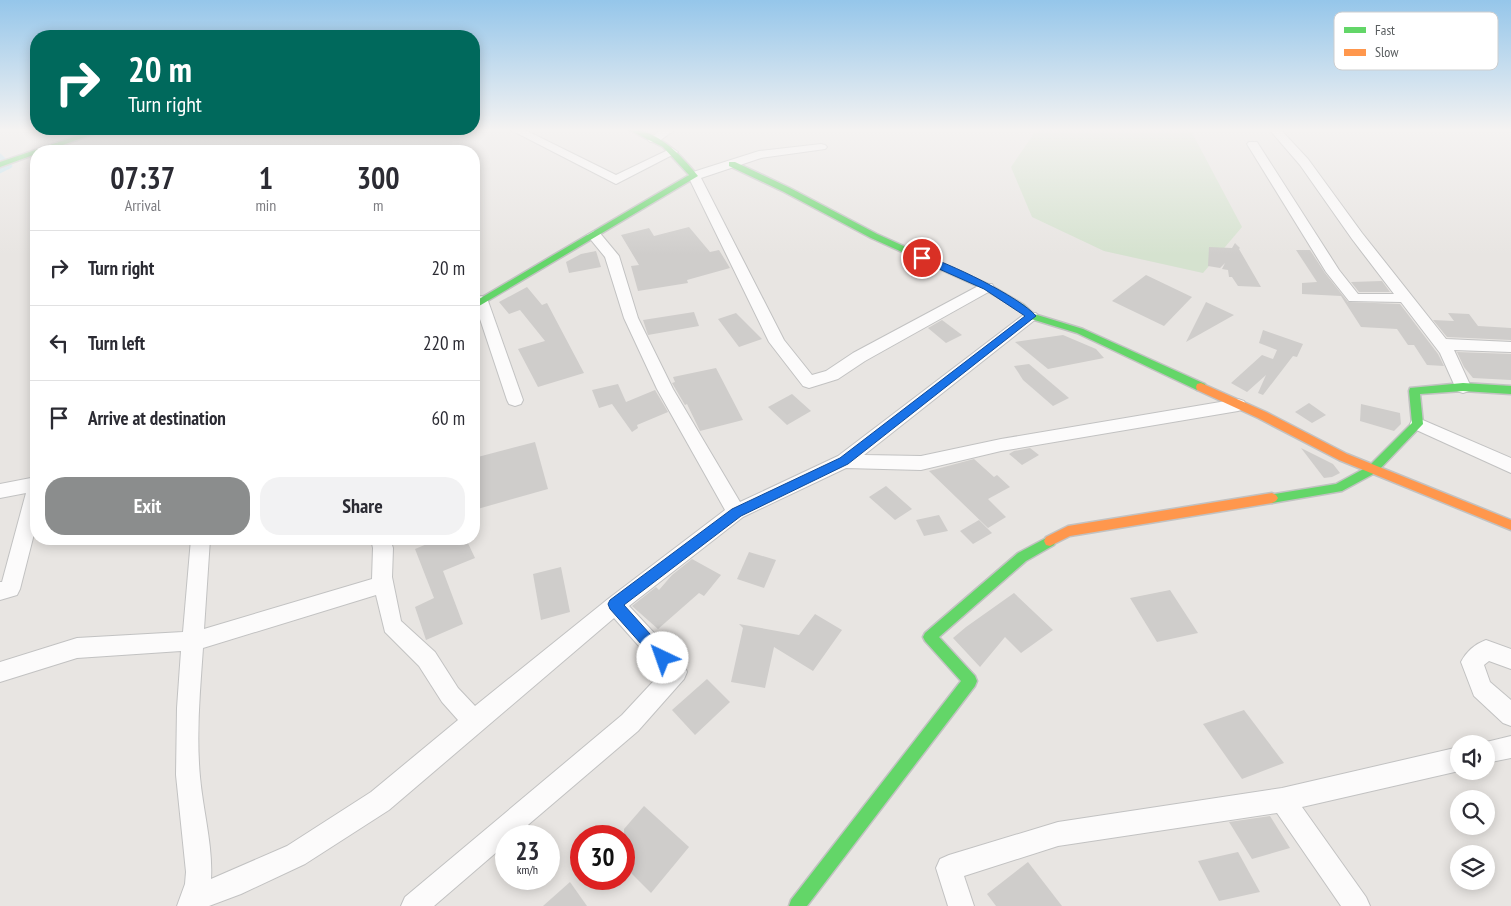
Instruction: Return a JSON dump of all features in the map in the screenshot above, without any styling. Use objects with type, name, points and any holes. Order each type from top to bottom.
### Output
[{"type":"street","points":[[599,171],[616,180],[633,171]]},
{"type":"street","points":[[690,171],[694,176],[777,342],[809,382],[832,375],[860,357],[987,287]]},
{"type":"street","points":[[480,303],[694,176],[709,171]]},
{"type":"street","points":[[746,171],[874,236],[987,287],[1031,316],[1080,331],[1262,415],[1343,457],[1511,526]]},
{"type":"street","points":[[1270,171],[1333,272],[1354,298],[1405,298]]},
{"type":"street","points":[[1311,171],[1357,236],[1447,351],[1463,387]]},
{"type":"street","points":[[594,235],[612,256],[631,318],[665,390],[736,512]]},
{"type":"street","points":[[480,309],[515,400]]},
{"type":"street","points":[[192,902],[304,850],[380,801],[615,604],[736,512],[844,461],[1031,316]]},
{"type":"street","points":[[1441,344],[1511,347]]},
{"type":"street","points":[[1418,424],[1414,391],[1463,387],[1511,390]]},
{"type":"street","points":[[844,461],[922,463],[1001,445],[1238,405]]},
{"type":"street","points":[[1418,424],[1511,466]]},
{"type":"street","points":[[797,906],[970,680],[930,637],[1022,557],[1068,531],[1338,488],[1373,469],[1418,424]]},
{"type":"street","points":[[0,491],[30,485]]},
{"type":"street","points":[[0,592],[10,589],[30,514]]},
{"type":"street","points":[[192,902],[199,878],[186,774],[200,545]]},
{"type":"street","points":[[381,545],[384,584],[392,626],[427,660],[450,695],[474,721]]},
{"type":"street","points":[[0,672],[77,648],[194,641],[384,584]]},
{"type":"street","points":[[414,906],[630,723],[676,672],[615,604]]},
{"type":"street","points":[[1511,659],[1486,650],[1472,662],[1482,689],[1511,715]]},
{"type":"street","points":[[1495,750],[1511,747]]},
{"type":"street","points":[[961,906],[949,868],[1058,834],[1282,800],[1450,761]]},
{"type":"street","points":[[1282,800],[1357,906]]},
{"type":"green space","points":[[1013,171],[1212,171],[1242,227],[1203,273],[1104,251],[1032,217]]},
{"type":"building","points":[[689,227],[710,252],[719,250],[730,268],[687,280],[688,283],[638,291],[631,266],[639,265],[621,235],[649,228],[654,236]]},
{"type":"building","points":[[1235,243],[1240,248],[1261,287],[1238,286],[1232,277],[1229,277],[1228,270],[1222,269],[1225,263],[1220,268],[1208,266],[1209,247],[1232,248]]},
{"type":"building","points":[[1296,250],[1310,250],[1348,302],[1400,304],[1438,354],[1444,366],[1427,365],[1414,345],[1408,345],[1397,329],[1361,327],[1341,296],[1302,294],[1302,283],[1317,282]]},
{"type":"building","points":[[596,251],[601,267],[569,273],[566,262],[581,254]]},
{"type":"building","points":[[1146,275],[1192,297],[1164,326],[1112,301]]},
{"type":"building","points":[[1382,281],[1390,292],[1359,292],[1351,282]]},
{"type":"building","points":[[527,287],[542,305],[547,303],[584,373],[538,387],[518,349],[545,341],[520,310],[509,314],[499,302]]},
{"type":"building","points":[[1206,302],[1234,315],[1186,342]]},
{"type":"building","points":[[694,312],[699,326],[648,335],[643,320]]},
{"type":"building","points":[[736,313],[762,339],[739,347],[718,319]]},
{"type":"building","points":[[1448,313],[1469,314],[1478,326],[1511,328],[1511,340],[1447,337],[1433,320],[1454,321]]},
{"type":"building","points":[[942,320],[962,335],[946,343],[928,328]]},
{"type":"building","points":[[1263,330],[1303,344],[1297,357],[1293,356],[1263,395],[1258,393],[1266,375],[1247,392],[1231,383],[1262,355],[1273,359],[1277,350],[1259,343]]},
{"type":"building","points":[[1063,335],[1096,349],[1104,358],[1048,369],[1015,342]]},
{"type":"building","points":[[1457,352],[1511,354],[1511,380],[1473,378],[1464,367]]},
{"type":"building","points":[[1029,364],[1069,398],[1053,406],[1023,380],[1014,366]]},
{"type":"building","points":[[716,368],[743,420],[700,431],[687,404],[685,405],[672,383],[675,382],[673,377]]},
{"type":"building","points":[[618,384],[626,402],[655,390],[668,412],[637,425],[638,428],[632,432],[612,404],[599,408],[592,390]]},
{"type":"building","points":[[792,394],[811,411],[787,425],[768,407]]},
{"type":"building","points":[[1309,403],[1326,415],[1312,423],[1295,412]]},
{"type":"building","points":[[1361,404],[1400,413],[1401,424],[1394,431],[1360,421]]},
{"type":"building","points":[[535,442],[548,489],[480,508],[480,456]]},
{"type":"building","points":[[1030,448],[1039,455],[1022,465],[1009,454],[1014,451]]},
{"type":"building","points":[[1301,448],[1333,464],[1340,473],[1324,478]]},
{"type":"building","points":[[974,459],[994,477],[997,475],[1010,487],[988,499],[1006,517],[988,528],[929,471]]},
{"type":"building","points":[[886,486],[912,509],[895,520],[869,497]]},
{"type":"building","points":[[939,515],[948,531],[924,536],[916,520]]},
{"type":"building","points":[[979,520],[992,533],[973,544],[960,531]]},
{"type":"building","points":[[425,545],[469,545],[475,558],[443,571],[463,624],[426,640],[415,607],[434,598],[415,549]]},
{"type":"building","points":[[749,552],[776,560],[764,588],[737,579]]},
{"type":"building","points":[[692,559],[721,575],[704,596],[699,593],[658,629],[632,606],[656,587],[659,590],[672,575]]},
{"type":"building","points":[[561,567],[570,612],[541,620],[533,574]]},
{"type":"building","points":[[1170,590],[1198,633],[1157,642],[1130,598]]},
{"type":"building","points":[[1014,593],[1053,630],[1021,653],[1005,637],[980,667],[953,638]]},
{"type":"building","points":[[815,614],[842,630],[813,671],[774,647],[765,688],[731,682],[743,628],[739,624],[799,635]]},
{"type":"building","points":[[707,679],[730,702],[695,735],[672,710]]},
{"type":"building","points":[[1244,710],[1284,763],[1242,779],[1203,724]]},
{"type":"building","points":[[644,806],[689,847],[651,893],[635,877],[635,825],[627,825]]},
{"type":"building","points":[[1270,816],[1290,848],[1252,859],[1229,822]]},
{"type":"building","points":[[1238,852],[1260,892],[1219,901],[1198,861]]},
{"type":"building","points":[[1028,862],[1062,906],[996,906],[987,894]]},
{"type":"building","points":[[570,882],[570,890],[576,890],[587,906],[543,906]]},
{"type":"traffic: fast","points":[[480,302],[694,176],[690,171]]},
{"type":"traffic: fast","points":[[747,171],[874,236],[987,287],[1021,307],[1031,316],[1080,331],[1201,387]]},
{"type":"traffic: fast","points":[[1272,498],[1338,488],[1373,469],[1418,424],[1414,391],[1463,387],[1511,390]]},
{"type":"traffic: fast","points":[[797,906],[970,681],[930,637],[1022,557],[1050,541]]},
{"type":"traffic: slow","points":[[1201,387],[1262,415],[1343,457],[1511,525]]},
{"type":"traffic: slow","points":[[1050,541],[1068,531],[1272,498]]},
{"type":"route","points":[[663,658],[615,604],[736,512],[844,461],[1031,316],[987,287],[922,258]]}]
